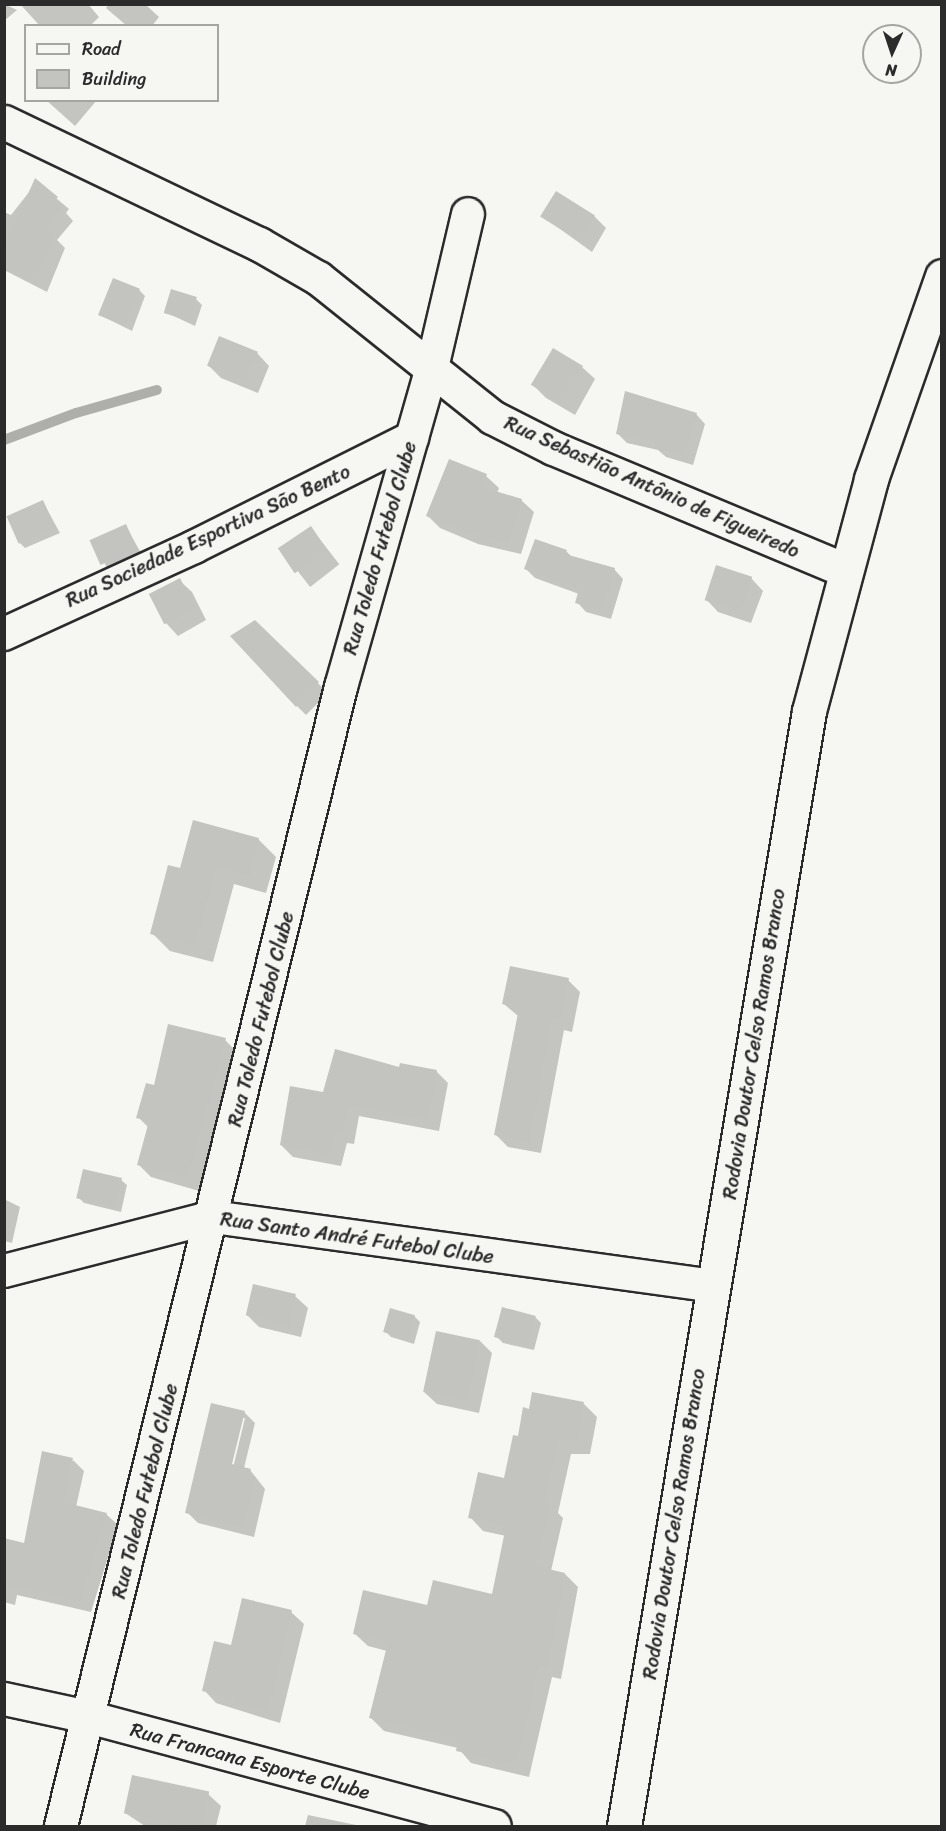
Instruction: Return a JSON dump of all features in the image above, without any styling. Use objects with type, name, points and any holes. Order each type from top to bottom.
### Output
[{"type":"street","name":"Rua Sebastião Antônio de Figueiredo","points":[[4,122],[259,244],[318,278],[431,372],[492,417],[553,448],[844,570]]},
{"type":"street","name":"Rua Toledo Futebol Clube","points":[[61,1827],[213,1217],[341,687],[431,372],[468,214]]},
{"type":"street","name":"Rodovia Doutor Celso Ramos Branco","points":[[624,1827],[809,711],[844,570],[942,276]]},
{"type":"street","name":"Rua Sociedade Esportiva São Bento","points":[[4,633],[194,547],[412,438]]},
{"type":"street","name":"Rua Santo André Futebol Clube","points":[[4,1271],[213,1217],[714,1286]]},
{"type":"street","name":"Rua Francana Esporte Clube","points":[[4,1699],[88,1717],[495,1827]]},
{"type":"building","points":[[35,178],[58,197],[54,201],[62,208],[44,230],[55,235],[35,281],[4,269],[4,249]]},
{"type":"building","points":[[556,191],[595,215],[579,241],[540,216]]},
{"type":"building","points":[[113,278],[140,289],[125,326],[98,315]]},
{"type":"building","points":[[171,289],[197,297],[190,321],[164,313]]},
{"type":"building","points":[[219,336],[258,352],[246,381],[207,366]]},
{"type":"building","points":[[553,348],[583,366],[561,403],[531,385]]},
{"type":"building","points":[[625,391],[697,413],[684,456],[654,448],[656,442],[616,434]]},
{"type":"building","points":[[449,459],[487,474],[482,487],[522,499],[509,543],[464,532],[426,516]]},
{"type":"building","points":[[43,500],[55,527],[19,544],[6,516]]},
{"type":"building","points":[[126,524],[137,549],[100,565],[89,540]]},
{"type":"building","points":[[311,526],[328,551],[295,573],[278,548]]},
{"type":"building","points":[[535,539],[567,550],[565,554],[615,568],[602,611],[575,603],[579,589],[524,569]]},
{"type":"building","points":[[716,565],[752,577],[741,612],[705,600]]},
{"type":"building","points":[[180,578],[195,608],[164,624],[149,594]]},
{"type":"building","points":[[255,620],[319,682],[296,707],[230,636]]},
{"type":"building","points":[[193,820],[259,838],[249,876],[216,867],[195,945],[150,934],[168,865],[180,868]]},
{"type":"building","points":[[510,966],[569,978],[560,1020],[552,1018],[529,1142],[494,1135],[519,1008],[502,1004]]},
{"type":"building","points":[[168,1024],[226,1038],[187,1179],[137,1165],[149,1121],[136,1118],[146,1083],[154,1085]]},
{"type":"building","points":[[335,1049],[399,1067],[400,1063],[437,1070],[427,1120],[348,1105],[342,1133],[335,1132],[330,1155],[280,1145],[290,1086],[323,1092]]},
{"type":"building","points":[[83,1169],[122,1178],[115,1207],[76,1198]]},
{"type":"building","points":[[253,1284],[296,1294],[289,1325],[246,1315]]},
{"type":"building","points":[[502,1307],[536,1316],[528,1346],[494,1337]]},
{"type":"building","points":[[390,1308],[415,1315],[408,1339],[383,1332]]},
{"type":"building","points":[[436,1331],[480,1340],[467,1401],[423,1392]]},
{"type":"building","points":[[532,1392],[584,1402],[577,1441],[558,1441],[544,1502],[550,1503],[536,1566],[565,1573],[548,1667],[539,1665],[516,1764],[456,1751],[458,1739],[369,1718],[388,1642],[353,1634],[363,1590],[427,1605],[433,1580],[492,1594],[506,1526],[468,1518],[478,1472],[504,1478],[513,1435],[518,1436],[523,1407],[529,1409]]},
{"type":"building","points":[[211,1403],[245,1411],[232,1464],[251,1469],[249,1475],[255,1477],[243,1527],[185,1513]]},
{"type":"building","points":[[42,1451],[73,1458],[63,1502],[107,1513],[80,1602],[4,1584],[4,1538],[24,1543]]},
{"type":"building","points":[[242,1598],[292,1610],[268,1712],[233,1704],[235,1699],[202,1691],[214,1641],[231,1645]]},
{"type":"building","points":[[132,1775],[209,1791],[202,1826],[184,1826],[124,1813]]},
{"type":"waterway","points":[[4,440],[76,413],[157,390]]}]
